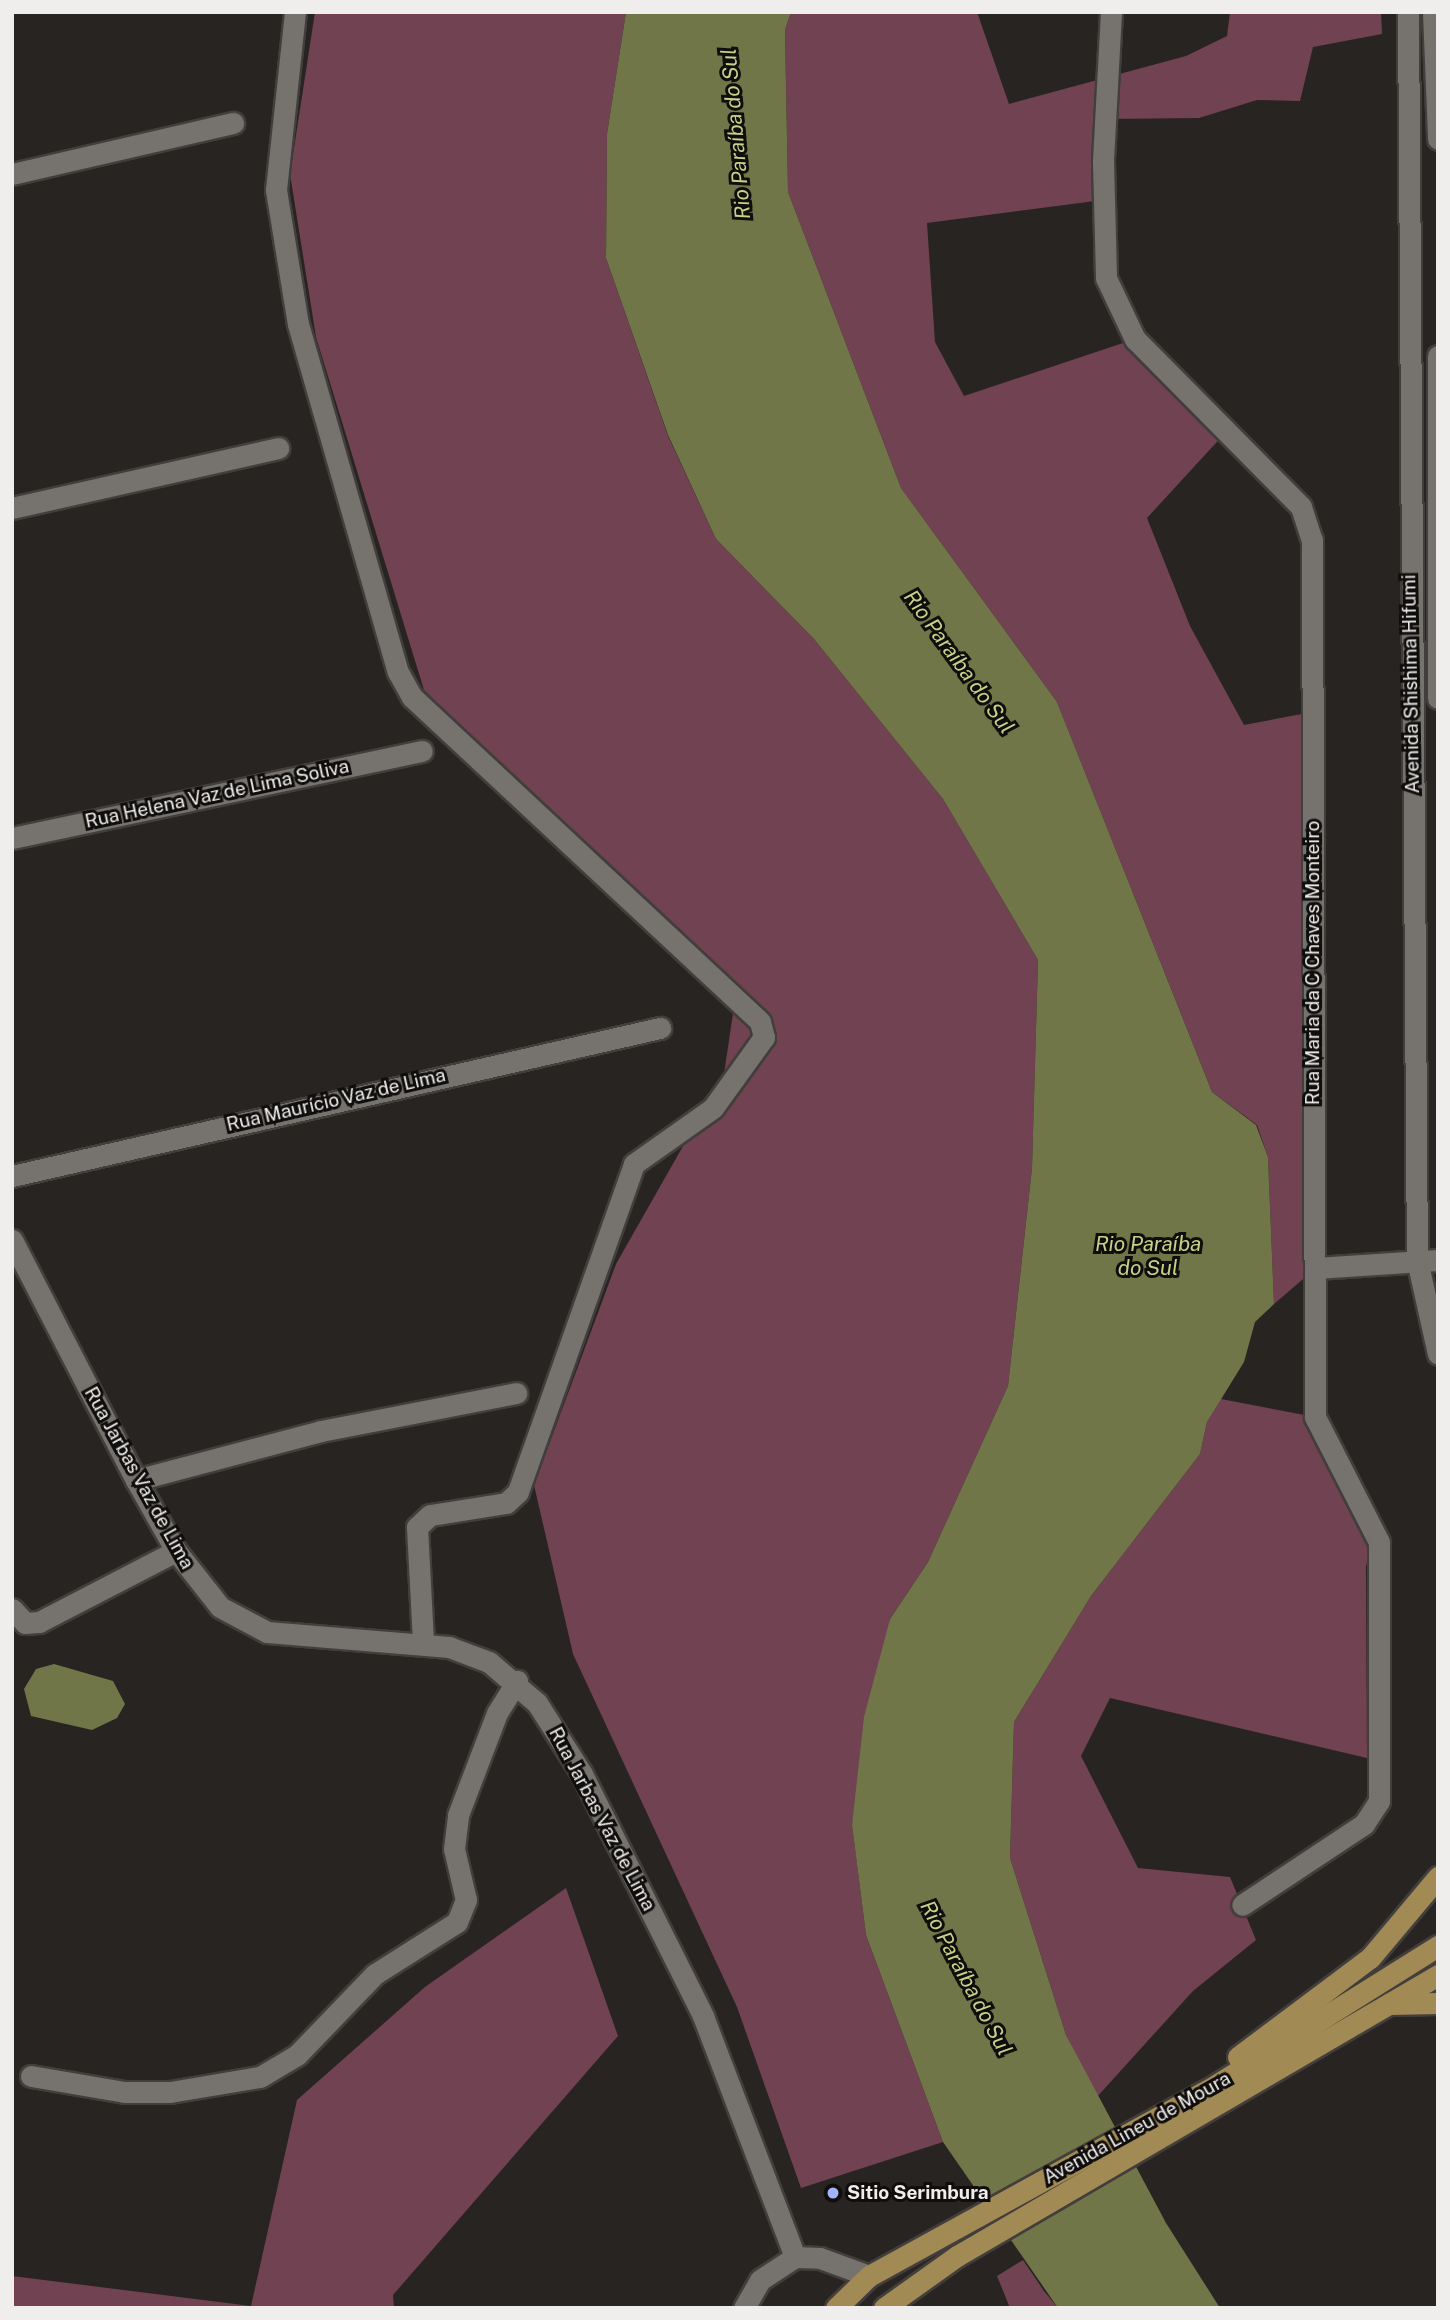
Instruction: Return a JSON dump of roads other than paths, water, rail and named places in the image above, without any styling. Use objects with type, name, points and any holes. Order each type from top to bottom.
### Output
[{"type":"main road","points":[[1216,2085],[1229,2064],[1370,1958],[1438,1877]]},
{"type":"main road","name":"Avenida Lineu de Moura","points":[[1193,2110],[1216,2085],[1438,1946]]},
{"type":"main road","name":"Avenida Lineu de Moura","points":[[836,2308],[869,2276],[1193,2110],[1438,1975]]},
{"type":"main road","points":[[1389,2004],[1438,2003]]},
{"type":"main road","points":[[884,2308],[957,2256],[1193,2110]]},
{"type":"street","points":[[295,12],[276,190],[298,324],[398,672],[412,697],[760,1022],[764,1037],[713,1108],[634,1164],[518,1492],[506,1503],[430,1515],[417,1527],[422,1642]]},
{"type":"street","name":"Rua Maria da C Chaves Monteiro","points":[[1111,12],[1103,258],[1113,297],[1149,355],[1301,508],[1312,540],[1315,1417],[1375,1529],[1382,1561],[1380,1801],[1364,1824],[1242,1905]]},
{"type":"street","name":"Avenida Shishima Hifumi","points":[[1408,12],[1428,1260],[1438,1354]]},
{"type":"street","points":[[1433,12],[1438,139]]},
{"type":"street","points":[[12,174],[233,123]]},
{"type":"street","name":"Avenida Shishima Hifumi","points":[[1438,356],[1438,698]]},
{"type":"street","points":[[12,508],[278,448]]},
{"type":"street","name":"Rua Helena Vaz de Lima Soliva","points":[[12,838],[422,751]]},
{"type":"street","name":"Rua Maurício Vaz de Lima","points":[[12,1176],[660,1028]]},
{"type":"street","name":"Rua Jarbas Vaz de Lima","points":[[12,1240],[136,1480],[176,1551],[201,1587],[245,1623],[296,1636],[422,1642],[489,1662],[517,1681],[570,1753],[704,2016],[794,2257]]},
{"type":"street","points":[[1316,1268],[1428,1260]]},
{"type":"street","points":[[136,1480],[321,1431],[516,1394]]},
{"type":"street","points":[[12,1609],[25,1623],[39,1622],[176,1551]]},
{"type":"street","points":[[31,2076],[94,2088],[170,2092],[260,2077],[297,2055],[375,1974],[457,1922],[466,1900],[454,1849],[458,1815],[497,1713],[517,1681]]},
{"type":"street","points":[[744,2308],[760,2280],[794,2257],[820,2258],[869,2276]]},
{"type":"water","name":"Rio Paraíba do Sul","points":[[626,12],[791,12],[785,30],[788,192],[901,488],[1057,702],[1212,1092],[1256,1125],[1268,1157],[1274,1304],[1255,1322],[1244,1362],[1207,1422],[1200,1454],[1091,1596],[1014,1722],[1010,1858],[1066,2035],[1166,2223],[1220,2308],[1058,2308],[943,2142],[866,1935],[852,1825],[864,1717],[890,1619],[928,1562],[1008,1386],[1032,1168],[1038,960],[943,799],[814,639],[716,539],[668,435],[606,258],[607,134]]},
{"type":"water","points":[[54,1664],[113,1681],[125,1704],[117,1718],[92,1730],[31,1716],[24,1689],[36,1669]]},
{"type":"place","name":"Sitio Serimbura","points":[[833,2193]]}]
